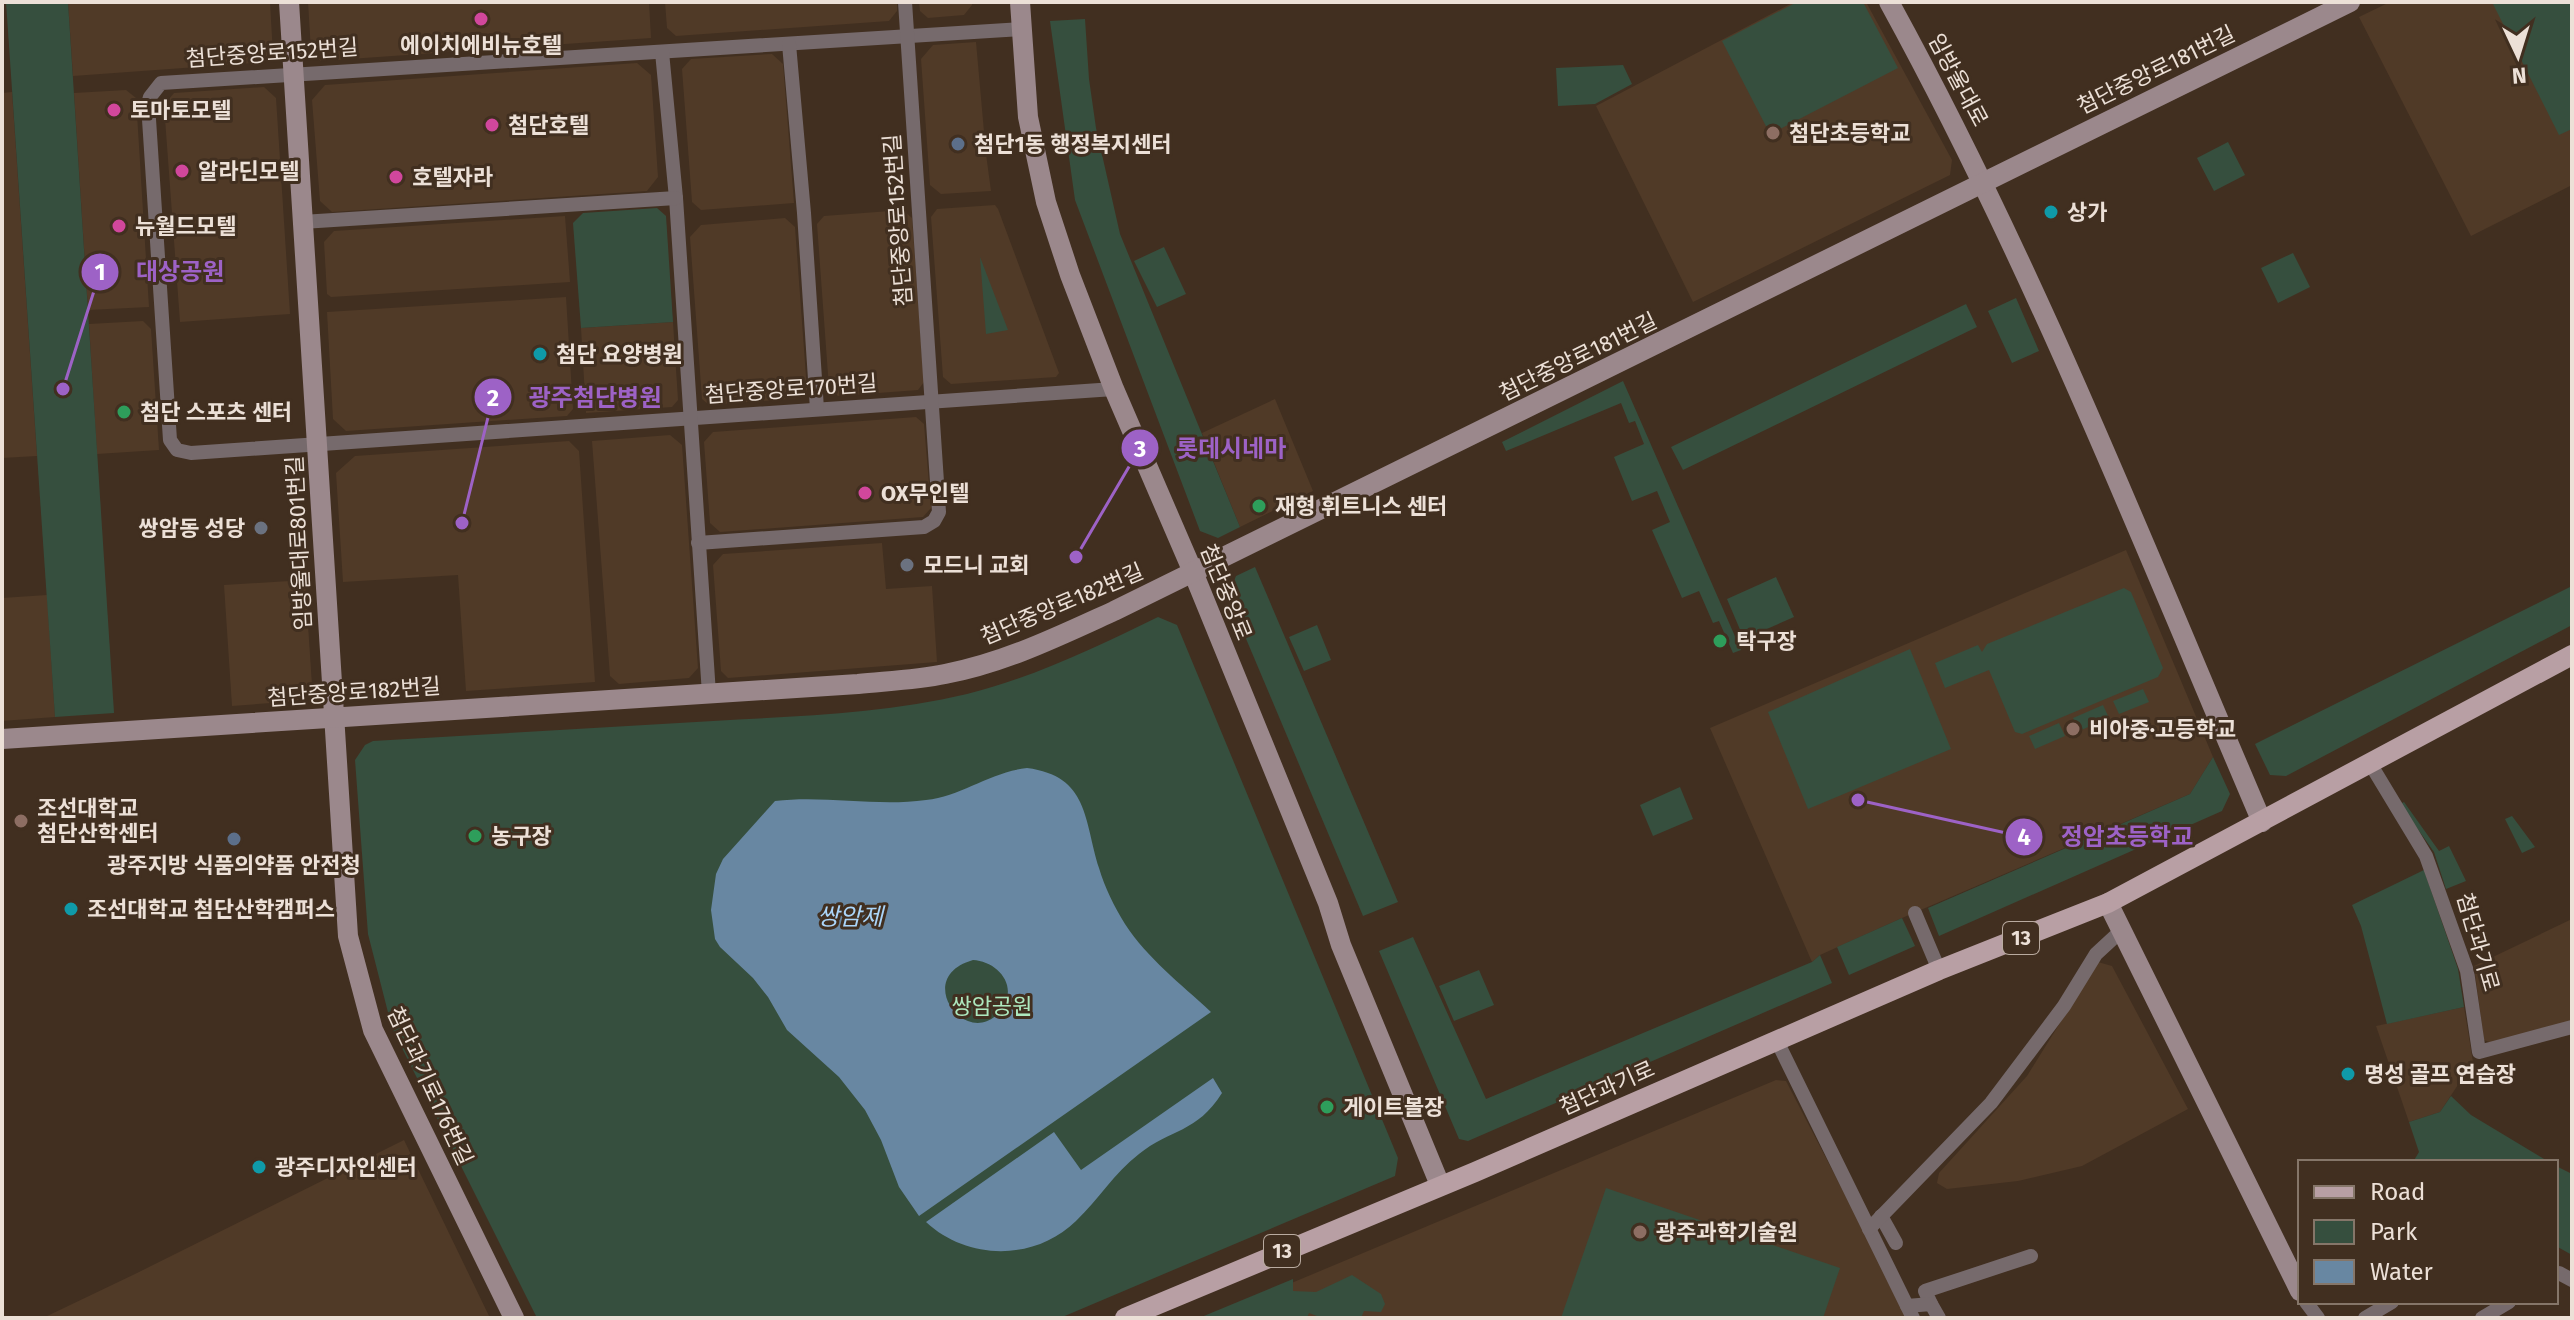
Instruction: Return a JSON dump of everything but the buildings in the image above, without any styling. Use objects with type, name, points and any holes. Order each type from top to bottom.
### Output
[{"type":"main road","name":"첨단과기로","points":[[1125,1318],[1475,1172],[1939,970],[2108,903],[2572,655]]},
{"type":"street","name":"임방울대로801번길","points":[[289,2],[334,718]]},
{"type":"street","name":"첨단중앙로152번길","points":[[905,2],[933,401]]},
{"type":"street","name":"첨단중앙로","points":[[1020,2],[1028,117],[1046,202],[1070,275],[1114,389],[1193,572],[1328,903],[1341,945],[1440,1185]]},
{"type":"street","name":"임방울대로","points":[[1889,2],[1983,181]]},
{"type":"street","name":"첨단중앙로181번길","points":[[1193,572],[2350,2]]},
{"type":"street","name":"첨단중앙로152번길","points":[[318,444],[184,453],[172,446],[148,104],[161,83],[1021,29]]},
{"type":"street","points":[[789,44],[817,409]]},
{"type":"street","points":[[662,52],[676,198],[709,694]]},
{"type":"street","points":[[1983,181],[2028,276],[2262,822]]},
{"type":"street","points":[[302,222],[676,198]]},
{"type":"street","name":"첨단중앙로170번길","points":[[318,444],[1114,389]]},
{"type":"street","points":[[698,543],[924,527],[934,521],[939,512],[933,401]]},
{"type":"street","name":"첨단중앙로182번길","points":[[2,739],[709,694],[944,674],[977,666],[1057,637],[1193,572]]},
{"type":"street","name":"첨단과기로176번길","points":[[334,718],[348,936],[373,1030],[514,1318]]},
{"type":"street","name":"첨단과기로","points":[[2371,765],[2431,868],[2467,971],[2479,1052],[2572,1027]]},
{"type":"street","points":[[2108,903],[2298,1287]]},
{"type":"street","points":[[1915,913],[1939,970]]},
{"type":"street","points":[[1869,1229],[1991,1103],[2064,1006],[2096,954],[2122,930]]},
{"type":"street","points":[[1776,1039],[1910,1312],[1931,1304]]},
{"type":"street","points":[[1881,1216],[1896,1243]]},
{"type":"street","points":[[1939,1318],[1925,1291],[2031,1256]]},
{"type":"street","points":[[2365,1318],[2389,1304]]},
{"type":"street","points":[[2482,1318],[2506,1304]]},
{"type":"shaded area","points":[[68,2],[270,2],[273,55],[267,62],[73,76]]},
{"type":"shaded area","points":[[308,2],[649,2],[651,38],[321,61],[311,52]]},
{"type":"shaded area","points":[[665,2],[897,2],[897,11],[889,21],[676,36],[667,28]]},
{"type":"shaded area","points":[[919,2],[972,2],[972,5],[964,15],[928,18],[920,11]]},
{"type":"shaded area","name":"첨단초등학교","points":[[1794,2],[1866,2],[1952,160],[1950,175],[1693,302],[1596,106]]},
{"type":"shaded area","points":[[2390,2],[2572,2],[2572,185],[2471,236],[2359,17]]},
{"type":"shaded area","points":[[976,42],[991,191],[941,194],[930,185],[921,59],[933,45]]},
{"type":"shaded area","points":[[772,54],[783,64],[794,203],[701,210],[692,202],[682,69],[691,59]]},
{"type":"shaded area","points":[[637,63],[651,75],[658,177],[647,191],[332,212],[320,201],[312,100],[325,85]]},
{"type":"shaded area","points":[[264,87],[276,98],[290,314],[180,322],[164,105],[174,93]]},
{"type":"shaded area","points":[[126,90],[136,98],[149,307],[88,310],[74,93]]},
{"type":"shaded area","points":[[12,92],[37,456],[2,458],[2,93]]},
{"type":"shaded area","points":[[995,205],[1059,373],[1056,377],[951,384],[943,377],[931,217],[937,209]]},
{"type":"shaded area","points":[[903,210],[912,218],[924,382],[918,390],[838,396],[829,388],[817,224],[824,216]]},
{"type":"shaded area","points":[[565,216],[570,282],[331,297],[327,294],[324,242],[334,231]]},
{"type":"shaded area","points":[[785,218],[795,227],[807,390],[801,398],[709,405],[702,399],[690,237],[701,225]]},
{"type":"shaded area","points":[[566,297],[573,409],[567,416],[346,431],[333,419],[327,312]]},
{"type":"shaded area","points":[[143,321],[151,329],[159,450],[97,454],[89,324]]},
{"type":"shaded area","points":[[673,322],[678,400],[672,407],[586,413],[581,328]]},
{"type":"shaded area","points":[[1275,399],[1313,491],[1240,527],[1202,433]]},
{"type":"shaded area","points":[[916,417],[924,424],[931,508],[923,517],[720,532],[710,523],[704,442],[713,432]]},
{"type":"shaded area","points":[[670,435],[682,445],[698,668],[689,678],[619,684],[610,676],[592,441]]},
{"type":"shaded area","points":[[569,441],[579,451],[595,682],[466,691],[458,575],[343,582],[336,473],[355,456]]},
{"type":"shaded area","points":[[882,543],[886,589],[932,586],[937,662],[728,678],[721,671],[713,565],[723,554]]},
{"type":"shaded area","points":[[2126,550],[2213,757],[2190,794],[1902,918],[1820,955],[1812,962],[1710,728]]},
{"type":"shaded area","points":[[305,580],[312,685],[297,701],[232,706],[224,585]]},
{"type":"shaded area","points":[[47,595],[55,717],[2,721],[2,598]]},
{"type":"shaded area","points":[[2572,919],[2572,1021],[2492,1043],[2484,1040],[2474,966]]},
{"type":"shaded area","points":[[2098,962],[2112,966],[2188,1109],[2082,1166],[2018,1181],[1947,1189],[1937,1183],[1939,1173],[2027,1076]]},
{"type":"shaded area","points":[[2464,1007],[2473,1062],[2440,1112],[2409,1122],[2376,1026]]},
{"type":"shaded area","name":"광주과학기술원","points":[[1776,1080],[1786,1081],[1909,1318],[1208,1318]]},
{"type":"shaded area","points":[[404,1140],[490,1318],[43,1318],[135,1274]]},
{"type":"green space","points":[[6,2],[68,2],[114,713],[55,717]]},
{"type":"green space","points":[[1797,2],[1863,2],[1898,68],[1770,134],[1722,41]]},
{"type":"green space","points":[[2492,2],[2572,2],[2572,129],[2559,135]]},
{"type":"green space","points":[[1085,19],[1096,128],[1120,234],[1240,527],[1218,538],[1200,531],[1075,200],[1050,21]]},
{"type":"green space","points":[[1623,65],[1632,84],[1595,104],[1558,106],[1556,68]]},
{"type":"green space","points":[[2228,142],[2245,175],[2214,191],[2197,158]]},
{"type":"green space","points":[[657,208],[666,216],[673,322],[581,328],[573,223],[583,213]]},
{"type":"green space","points":[[1164,247],[1186,294],[1157,307],[1134,261]]},
{"type":"green space","points":[[2293,253],[2310,287],[2278,303],[2261,268]]},
{"type":"green space","points":[[980,257],[1008,330],[986,334]]},
{"type":"green space","points":[[2016,298],[2039,351],[2012,363],[1988,311]]},
{"type":"green space","points":[[1966,304],[1977,327],[1683,470],[1671,447]]},
{"type":"green space","points":[[1623,381],[1741,650],[1733,653],[1719,621],[1713,623],[1699,591],[1682,598],[1652,530],[1670,522],[1657,491],[1632,501],[1614,457],[1644,444],[1635,421],[1629,423],[1621,403],[1506,451],[1502,442]]},
{"type":"green space","points":[[1255,567],[1398,902],[1363,916],[1228,596],[1236,576]]},
{"type":"green space","points":[[1776,577],[1794,617],[1744,639],[1727,599]]},
{"type":"green space","points":[[2572,586],[2572,625],[2286,776],[2270,775],[2255,744]]},
{"type":"green space","points":[[2124,588],[2131,592],[2163,668],[2158,677],[2022,734],[2015,732],[1989,670],[1945,688],[1935,663],[1978,645],[1982,652],[1987,644]]},
{"type":"green space","name":"쌍암공원","points":[[1158,617],[1177,625],[1398,1158],[1395,1176],[1060,1318],[537,1318],[392,1028],[368,934],[355,760],[365,745],[373,741],[809,716],[936,701],[1041,670]]},
{"type":"green space","points":[[1317,625],[1331,660],[1304,671],[1289,637]]},
{"type":"green space","points":[[1910,649],[1951,749],[1808,809],[1768,712]]},
{"type":"green space","points":[[2143,689],[2149,702],[2119,714],[2113,701]]},
{"type":"green space","points":[[2103,705],[2109,718],[2079,731],[2073,718]]},
{"type":"green space","points":[[2059,723],[2065,736],[2035,749],[2029,736]]},
{"type":"green space","points":[[2213,757],[2230,794],[2222,811],[1939,936],[1928,908],[2190,794]]},
{"type":"green space","points":[[1680,787],[1693,819],[1653,836],[1640,805]]},
{"type":"green space","points":[[2404,802],[2439,851],[2449,846],[2466,881],[2446,889],[2434,852],[2400,804]]},
{"type":"green space","points":[[2512,816],[2535,847],[2522,853],[2505,819]]},
{"type":"green space","points":[[2424,870],[2458,969],[2464,1007],[2387,1024],[2361,926],[2352,905]]},
{"type":"green space","points":[[1902,918],[1915,946],[1849,975],[1837,947]]},
{"type":"green space","points":[[1413,937],[1486,1099],[1812,962],[1820,955],[1832,983],[1468,1141],[1459,1139],[1379,951]]},
{"type":"green space","points":[[1479,970],[1494,1005],[1454,1021],[1439,986]]},
{"type":"green space","points":[[2451,1096],[2471,1115],[2546,1160],[2414,1160],[2419,1152],[2409,1122],[2440,1112]]},
{"type":"green space","points":[[2558,1167],[2572,1174],[2572,1255],[2558,1247]]},
{"type":"green space","points":[[1606,1188],[1840,1268],[1823,1318],[1561,1318]]},
{"type":"green space","points":[[1352,1275],[1381,1294],[1385,1304],[1381,1312],[1364,1311],[1361,1318],[1322,1318],[1309,1313],[1307,1318],[1199,1318],[1293,1279],[1293,1291],[1316,1292]]},
{"type":"water","name":"쌍암제","points":[[1027,768],[1047,773],[1073,790],[1086,817],[1104,883],[1125,924],[1154,960],[1211,1012],[919,1216],[899,1187],[881,1140],[865,1110],[839,1077],[787,1030],[753,978],[715,939],[711,910],[716,874],[723,859],[775,801],[926,800],[952,794]],"holes":[[[973,960],[997,969],[1008,990],[1003,1007],[990,1020],[976,1023],[952,1009],[946,996],[946,982],[955,969]]]},
{"type":"water","points":[[1213,1078],[1222,1093],[1203,1116],[1139,1154],[1076,1221],[1041,1244],[1001,1251],[981,1249],[961,1244],[926,1222],[1054,1132],[1081,1170]]},
{"type":"place","name":"에이치에비뉴호텔","points":[[481,19]]},
{"type":"place","name":"토마토모텔","points":[[114,110]]},
{"type":"place","name":"첨단호텔","points":[[492,125]]},
{"type":"place","name":"첨단초등학교","points":[[1773,133]]},
{"type":"place","name":"첨단1동 행정복지센터","points":[[958,144]]},
{"type":"place","name":"알라딘모텔","points":[[182,171]]},
{"type":"place","name":"호텔자라","points":[[396,177]]},
{"type":"place","name":"상가","points":[[2051,212]]},
{"type":"place","name":"뉴월드모텔","points":[[119,226]]},
{"type":"place","name":"첨단 요양병원","points":[[540,354]]},
{"type":"place","name":"대상공원","points":[[63,389]]},
{"type":"place","name":"첨단 스포츠 센터","points":[[124,412]]},
{"type":"place","name":"OX무인텔","points":[[865,493]]},
{"type":"place","name":"재형 휘트니스 센터","points":[[1259,506]]},
{"type":"place","name":"광주첨단병원","points":[[462,523]]},
{"type":"place","name":"쌍암동 성당","points":[[261,528]]},
{"type":"place","name":"롯데시네마","points":[[1076,557]]},
{"type":"place","name":"모드니 교회","points":[[907,565]]},
{"type":"place","name":"탁구장","points":[[1720,641]]},
{"type":"place","name":"비아중·고등학교","points":[[2073,729]]},
{"type":"place","name":"정암초등학교","points":[[1858,800]]},
{"type":"place","name":"조선대학교 첨단산학센터","points":[[21,821]]},
{"type":"place","name":"농구장","points":[[475,836]]},
{"type":"place","name":"광주지방 식품의약품 안전청","points":[[234,839]]},
{"type":"place","name":"조선대학교 첨단산학캠퍼스","points":[[71,909]]},
{"type":"place","name":"명성 골프 연습장","points":[[2348,1074]]},
{"type":"place","name":"게이트볼장","points":[[1327,1107]]},
{"type":"place","name":"광주디자인센터","points":[[259,1167]]},
{"type":"place","name":"광주과학기술원","points":[[1640,1232]]}]
